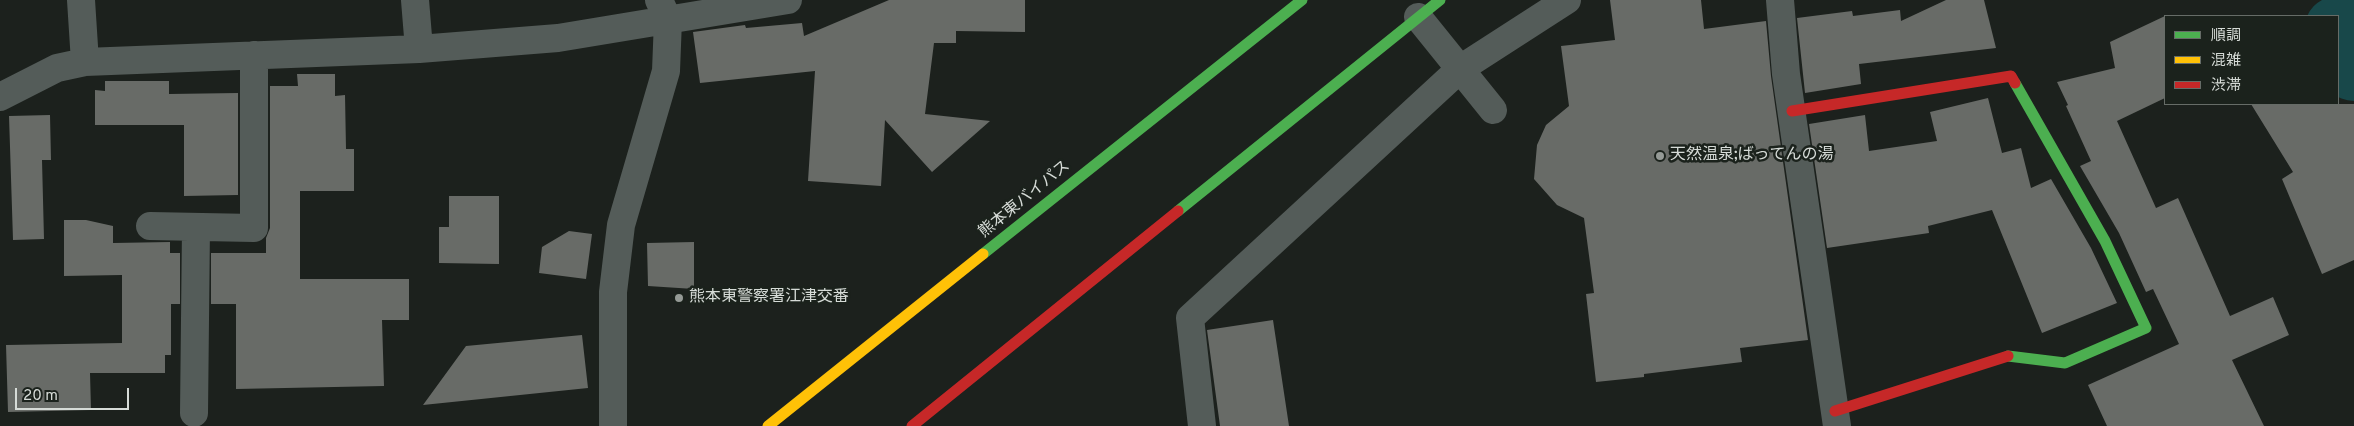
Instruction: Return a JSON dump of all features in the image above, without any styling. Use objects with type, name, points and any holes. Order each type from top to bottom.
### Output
[{"type":"main road","name":"熊本東バイパス","points":[[768,426],[1302,0]]},
{"type":"main road","points":[[912,426],[1440,0]]},
{"type":"main road","points":[[1792,111],[2011,76],[2105,241],[2146,328],[2065,363],[2011,355],[1836,419]]},
{"type":"street","points":[[81,0],[84,62]]},
{"type":"street","points":[[415,0],[418,48]]},
{"type":"street","points":[[0,97],[57,68],[84,62],[418,48],[558,38],[663,10],[788,0]]},
{"type":"street","points":[[1202,426],[1190,318],[1460,69],[1567,0]]},
{"type":"street","points":[[1780,0],[1792,111],[1836,419]]},
{"type":"street","points":[[614,426],[613,292],[621,225],[666,71],[663,10]]},
{"type":"street","points":[[1418,17],[1493,110]]},
{"type":"street","points":[[150,226],[254,228],[254,55]]},
{"type":"street","points":[[194,413],[196,227]]},
{"type":"building","points":[[889,0],[1025,0],[1025,32],[956,31],[956,43],[934,43],[925,114],[990,121],[932,172],[885,120],[881,186],[808,181],[815,71],[700,83],[693,32],[745,25],[746,28],[802,23],[804,36]]},
{"type":"building","name":"天然温泉;ばってんの湯","points":[[1610,0],[1701,0],[1704,29],[1766,21],[1771,76],[1808,340],[1740,348],[1742,362],[1644,374],[1644,377],[1596,382],[1586,294],[1594,293],[1584,218],[1557,205],[1534,179],[1537,145],[1546,125],[1569,106],[1561,46],[1615,40]]},
{"type":"building","points":[[1946,0],[1984,0],[1996,48],[1859,64],[1861,84],[1805,93],[1797,18],[1852,11],[1853,16],[1900,10],[1901,21]]},
{"type":"building","points":[[2164,16],[2164,98],[2117,121],[2156,208],[2178,198],[2230,316],[2273,297],[2289,335],[2232,360],[2264,426],[2107,426],[2088,385],[2179,344],[2153,289],[2146,292],[2119,233],[2080,166],[2091,161],[2057,82],[2115,68],[2110,42]]},
{"type":"building","points":[[297,74],[335,74],[335,96],[345,95],[346,149],[354,149],[354,191],[300,191],[300,279],[409,279],[409,320],[382,320],[384,386],[236,389],[236,304],[211,304],[211,253],[266,253],[266,238],[270,228],[270,86],[298,86]]},
{"type":"building","points":[[105,81],[169,81],[169,94],[238,93],[238,195],[184,196],[184,125],[95,125],[95,90],[105,91]]},
{"type":"building","points":[[1988,98],[2002,153],[2021,148],[2031,188],[2051,179],[2091,248],[2117,303],[2042,333],[1992,210],[1928,226],[1929,233],[1827,248],[1809,124],[1865,115],[1869,151],[1937,141],[1930,112]]},
{"type":"building","points":[[2354,104],[2354,260],[2322,274],[2282,179],[2293,172],[2252,105]]},
{"type":"building","points":[[50,115],[51,160],[42,160],[44,239],[13,240],[9,116]]},
{"type":"building","points":[[449,196],[499,196],[499,264],[439,263],[439,227],[449,227]]},
{"type":"building","points":[[64,220],[86,220],[113,226],[113,243],[170,242],[170,253],[180,253],[180,304],[171,304],[171,355],[165,355],[165,373],[90,373],[91,410],[8,412],[6,345],[122,343],[122,275],[64,276]]},
{"type":"building","points":[[569,231],[592,234],[586,279],[539,273],[542,247]]},
{"type":"building","points":[[694,242],[694,289],[648,286],[647,243]]},
{"type":"building","points":[[1273,320],[1289,426],[1220,426],[1207,330]]},
{"type":"building","points":[[582,335],[588,388],[423,405],[466,346]]},
{"type":"waterway","points":[[2339,32],[2354,67]]},
{"type":"traffic: fast","points":[[983,254],[1302,0]]},
{"type":"traffic: fast","points":[[1178,211],[1440,0]]},
{"type":"traffic: fast","points":[[2008,356],[2065,363],[2146,328],[2105,241],[2015,83]]},
{"type":"traffic: slow","points":[[768,426],[983,254]]},
{"type":"traffic: jam","points":[[1792,111],[2011,76],[2015,83]]},
{"type":"traffic: jam","points":[[912,426],[1178,211]]},
{"type":"traffic: jam","points":[[1835,411],[2008,356]]},
{"type":"place","name":"天然温泉;ばってんの湯","points":[[1660,156]]},
{"type":"place","name":"熊本東警察署江津交番","points":[[679,298]]}]
